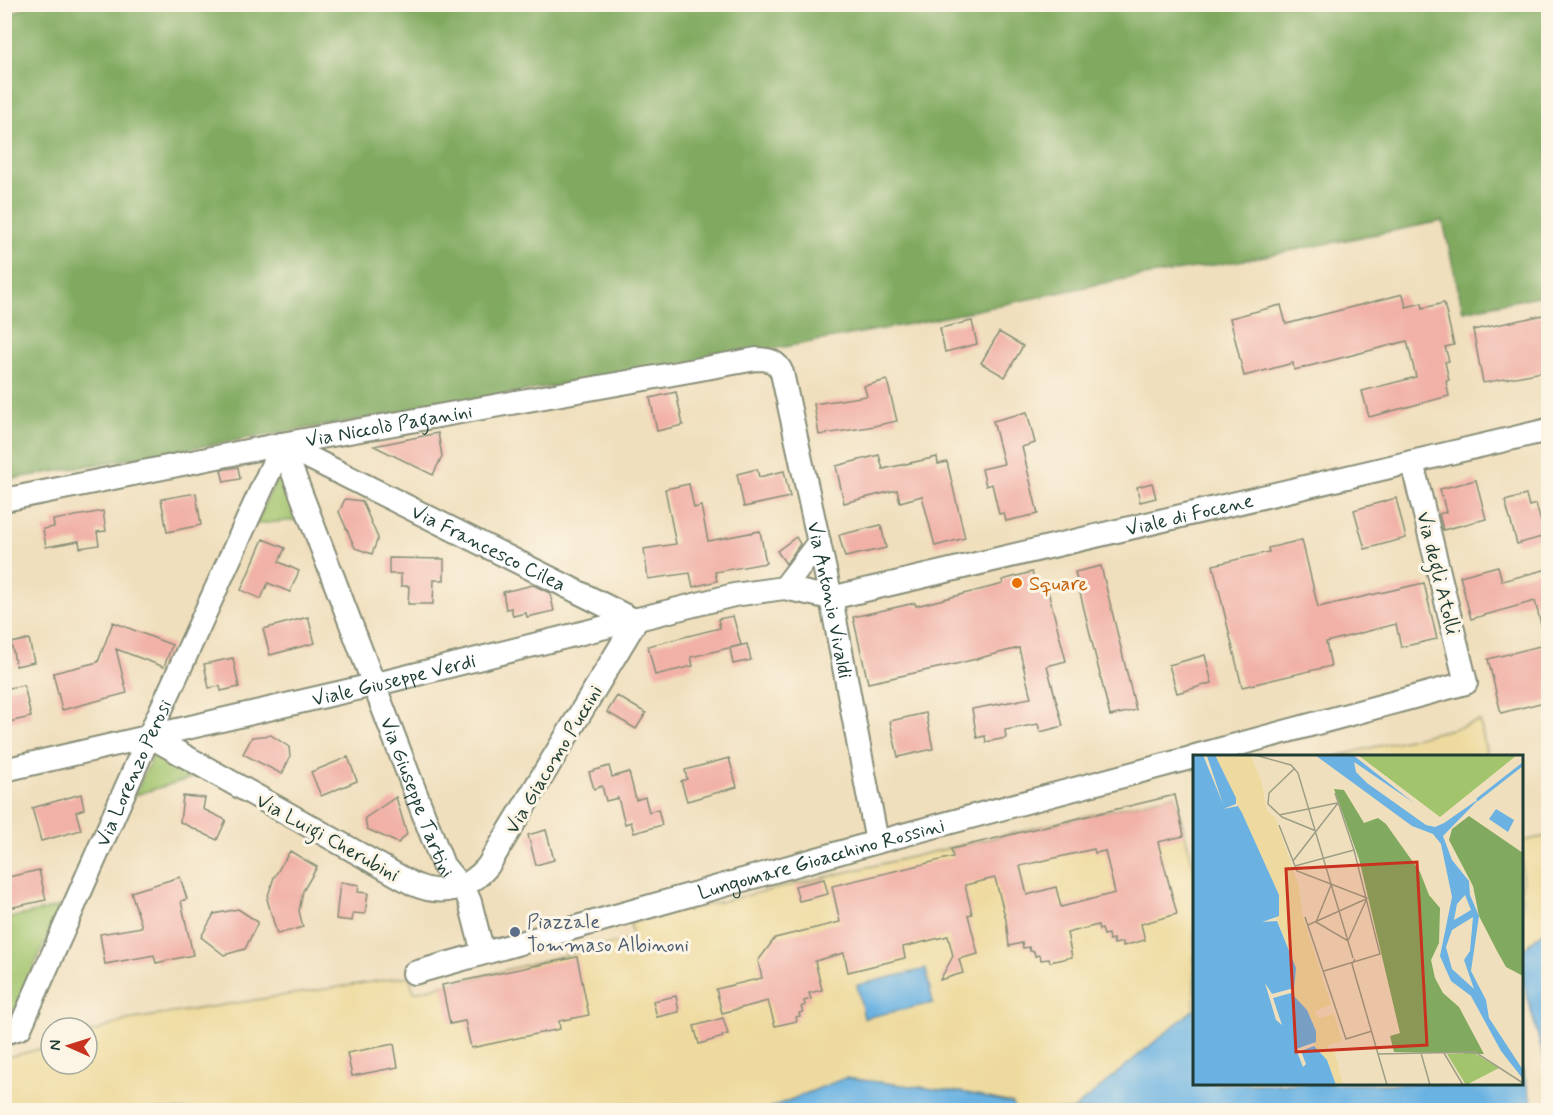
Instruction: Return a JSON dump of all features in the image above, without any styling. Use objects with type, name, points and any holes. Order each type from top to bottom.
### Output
[{"type":"street","name":"Via Niccolò Paganini","points":[[4,500],[282,444],[756,359],[774,362]]},
{"type":"street","name":"Via Antonio Vivaldi","points":[[774,362],[782,373],[819,542],[877,842]]},
{"type":"street","name":"Viale di Focene","points":[[831,598],[1548,430]]},
{"type":"street","name":"Via Francesco Cilea","points":[[282,444],[636,621]]},
{"type":"street","name":"Via Giuseppe Tartini","points":[[282,444],[443,865],[460,887]]},
{"type":"street","name":"Via Lorenzo Perosi","points":[[12,1030],[282,444]]},
{"type":"street","name":"Via degli Atolli","points":[[1412,462],[1466,683]]},
{"type":"street","points":[[784,588],[819,542]]},
{"type":"street","name":"Viale Giuseppe Verdi","points":[[4,770],[374,685],[734,595],[784,588],[831,598]]},
{"type":"street","name":"Via Giacomo Puccini","points":[[460,887],[475,879],[488,866],[636,621]]},
{"type":"street","name":"Lungomare Gioacchino Rossini","points":[[1202,755],[1466,683]]},
{"type":"street","name":"Via Luigi Cherubini","points":[[149,736],[421,888],[440,892],[460,887]]},
{"type":"street","name":"Lungomare Gioacchino Rossini","points":[[414,973],[877,842],[1193,758]]},
{"type":"street","points":[[460,887],[470,902],[483,953]]},
{"type":"green space","points":[[29,5],[1548,5],[1548,294],[1463,311],[1443,221],[1239,261],[1118,280],[926,321],[784,347],[5,480],[5,17]]},
{"type":"green space","points":[[280,471],[297,520],[256,524]]},
{"type":"green space","points":[[155,750],[198,776],[135,795]]},
{"type":"green space","points":[[61,906],[12,1016],[5,1018],[5,919]]},
{"type":"sand","points":[[1480,721],[1487,755],[1340,755]]},
{"type":"sand","points":[[1175,795],[1193,864],[1193,1010],[1073,1110],[1014,1110],[1013,1103],[967,1093],[845,1078],[765,1110],[5,1110],[4,1058],[39,1049],[39,1076],[99,1076],[99,1030],[127,1020],[409,976],[414,992],[633,939],[630,923]]},
{"type":"sand","points":[[1548,836],[1548,928],[1523,949],[1523,841]]},
{"type":"water","points":[[1548,928],[1548,1069],[1523,981],[1523,949]]},
{"type":"water","points":[[926,969],[933,1003],[864,1018],[857,985]]},
{"type":"water","points":[[1193,1010],[1193,1085],[1523,1085],[1523,1072],[1534,1109],[1548,1105],[1548,1110],[1073,1110]]},
{"type":"water","points":[[845,1078],[967,1093],[1013,1104],[1014,1110],[765,1110]]},
{"type":"building","points":[[1403,294],[1406,307],[1422,303],[1423,308],[1444,303],[1454,345],[1445,347],[1449,361],[1445,362],[1449,380],[1446,381],[1449,396],[1369,417],[1362,391],[1416,377],[1407,341],[1294,370],[1293,363],[1244,376],[1230,318],[1281,305],[1286,324]]},
{"type":"building","points":[[1548,314],[1548,371],[1483,383],[1473,330]]},
{"type":"building","points":[[972,321],[977,344],[945,352],[940,328]]},
{"type":"building","points":[[999,332],[1023,346],[1005,377],[981,363]]},
{"type":"building","points":[[887,380],[897,421],[819,435],[814,404],[867,396],[864,386]]},
{"type":"building","points":[[676,392],[683,425],[657,431],[650,398]]},
{"type":"building","points":[[1027,412],[1035,443],[1022,447],[1038,514],[1006,521],[1004,513],[999,514],[992,484],[986,486],[982,469],[1004,464],[993,421]]},
{"type":"building","points":[[438,433],[442,456],[433,475],[374,446]]},
{"type":"building","points":[[879,455],[883,469],[937,457],[938,464],[947,462],[965,538],[935,546],[922,496],[900,502],[897,490],[844,503],[836,466]]},
{"type":"building","points":[[238,467],[240,479],[224,482],[221,470]]},
{"type":"building","points":[[757,469],[759,477],[784,471],[790,497],[744,507],[737,474]]},
{"type":"building","points":[[1476,480],[1486,519],[1443,530],[1439,514],[1446,512],[1440,489]]},
{"type":"building","points":[[1152,483],[1156,498],[1140,502],[1137,487]]},
{"type":"building","points":[[689,484],[694,508],[701,506],[708,541],[760,531],[766,563],[715,572],[717,581],[693,587],[690,573],[648,579],[644,549],[676,544],[665,489]]},
{"type":"building","points":[[196,493],[201,525],[167,532],[161,499]]},
{"type":"building","points":[[1526,495],[1529,506],[1536,504],[1545,536],[1517,544],[1505,501]]},
{"type":"building","points":[[1396,498],[1406,538],[1365,549],[1354,510]]},
{"type":"building","points":[[345,499],[362,501],[378,538],[372,554],[355,548],[339,512]]},
{"type":"building","points":[[103,511],[106,531],[97,532],[99,545],[80,548],[79,541],[46,547],[43,529],[54,527],[53,520]]},
{"type":"building","points":[[881,525],[886,548],[845,557],[839,535]]},
{"type":"building","points":[[796,537],[800,544],[786,564],[777,551]]},
{"type":"building","points":[[263,539],[285,548],[279,562],[299,571],[290,592],[268,583],[261,599],[241,590]]},
{"type":"building","points":[[1302,540],[1318,607],[1424,583],[1437,639],[1401,647],[1396,624],[1326,642],[1331,666],[1242,687],[1213,565],[1269,552],[1268,548]]},
{"type":"building","points":[[389,558],[444,559],[444,580],[434,580],[433,604],[408,604],[409,586],[401,586],[401,574],[389,574]]},
{"type":"building","points":[[1101,566],[1136,710],[1110,716],[1075,572]]},
{"type":"building","points":[[1498,566],[1502,581],[1548,569],[1548,632],[1543,632],[1535,601],[1471,619],[1460,576]]},
{"type":"building","points":[[1032,572],[1037,590],[1047,587],[1066,661],[1047,666],[1063,726],[1040,732],[1038,724],[1005,730],[1006,738],[986,742],[985,736],[977,738],[972,709],[1031,698],[1019,648],[868,683],[853,617],[915,603],[916,606],[1003,584],[1002,580]]},
{"type":"building","points":[[533,585],[550,593],[554,611],[527,617],[526,613],[513,616],[511,608],[506,609],[503,592]]},
{"type":"building","points":[[733,616],[741,645],[691,657],[693,666],[655,675],[648,646],[720,628],[718,619]]},
{"type":"building","points":[[308,617],[315,643],[270,655],[263,629]]},
{"type":"building","points":[[113,622],[172,645],[164,667],[116,649],[127,693],[62,710],[53,673],[98,662]]},
{"type":"building","points":[[29,639],[34,662],[16,666],[11,643]]},
{"type":"building","points":[[747,644],[751,660],[733,664],[730,648]]},
{"type":"building","points":[[1548,644],[1548,701],[1501,713],[1488,659]]},
{"type":"building","points":[[1205,655],[1212,683],[1177,693],[1169,665]]},
{"type":"building","points":[[233,658],[239,687],[221,691],[220,686],[209,688],[204,664]]},
{"type":"building","points":[[24,685],[31,717],[4,723],[4,689]]},
{"type":"building","points":[[617,696],[646,713],[636,729],[607,712]]},
{"type":"building","points":[[926,713],[933,749],[898,757],[890,721]]},
{"type":"building","points":[[271,735],[289,747],[290,757],[282,774],[243,754],[252,737]]},
{"type":"building","points":[[348,757],[357,781],[321,796],[311,772]]},
{"type":"building","points":[[729,758],[737,787],[687,801],[681,781],[687,779],[685,770]]},
{"type":"building","points":[[609,766],[612,777],[629,772],[636,800],[645,797],[649,812],[658,809],[662,825],[634,833],[631,822],[625,824],[618,798],[606,801],[602,786],[594,789],[589,772]]},
{"type":"building","points":[[81,794],[84,809],[76,812],[81,830],[41,841],[32,808]]},
{"type":"building","points":[[1175,795],[1184,836],[1158,842],[1177,914],[1141,924],[1145,940],[1123,946],[1123,942],[1114,944],[1113,939],[1109,940],[1108,934],[1104,935],[1098,925],[1067,933],[1072,957],[1050,962],[1049,959],[1041,960],[1040,955],[1035,956],[1034,951],[1030,951],[1029,947],[1023,948],[1022,943],[1009,946],[1006,920],[995,878],[965,885],[972,914],[968,915],[978,954],[959,959],[963,973],[940,980],[953,956],[948,936],[903,947],[905,958],[848,972],[844,953],[815,961],[822,990],[809,993],[811,999],[804,1001],[805,1005],[801,1007],[803,1012],[796,1017],[797,1021],[775,1026],[768,1001],[722,1013],[716,989],[762,978],[758,961],[775,938],[840,922],[832,886],[953,857],[951,849]],"holes":[[[1094,849],[1095,853],[1105,851],[1115,893],[1061,907],[1056,887],[1027,895],[1020,866]]]},
{"type":"building","points":[[183,796],[205,798],[203,809],[226,820],[217,840],[180,822]]},
{"type":"building","points":[[396,797],[407,834],[398,843],[367,829],[365,818]]},
{"type":"building","points":[[546,830],[554,860],[536,865],[528,835]]},
{"type":"building","points":[[290,851],[317,867],[303,891],[299,911],[303,927],[277,934],[267,899],[274,877]]},
{"type":"building","points":[[39,870],[46,900],[4,909],[4,878]]},
{"type":"building","points":[[180,877],[187,899],[181,901],[193,955],[156,963],[154,955],[105,964],[100,934],[142,927],[131,892]]},
{"type":"building","points":[[824,879],[828,894],[799,901],[795,886]]},
{"type":"building","points":[[340,882],[359,885],[358,892],[368,893],[365,914],[353,913],[352,921],[336,919]]},
{"type":"building","points":[[238,909],[258,922],[245,949],[224,955],[201,937],[214,914]]},
{"type":"building","points":[[577,957],[589,1015],[559,1021],[560,1029],[471,1048],[465,1021],[450,1024],[442,985]]},
{"type":"building","points":[[676,996],[679,1012],[657,1017],[653,1001]]},
{"type":"building","points":[[723,1018],[728,1034],[699,1044],[694,1026]]},
{"type":"building","points":[[394,1044],[398,1067],[352,1076],[347,1053]]},
{"type":"place","name":"Square","points":[[1017,583]]},
{"type":"place","name":"Piazzale Tommaso Albinoni","points":[[515,932]]}]
